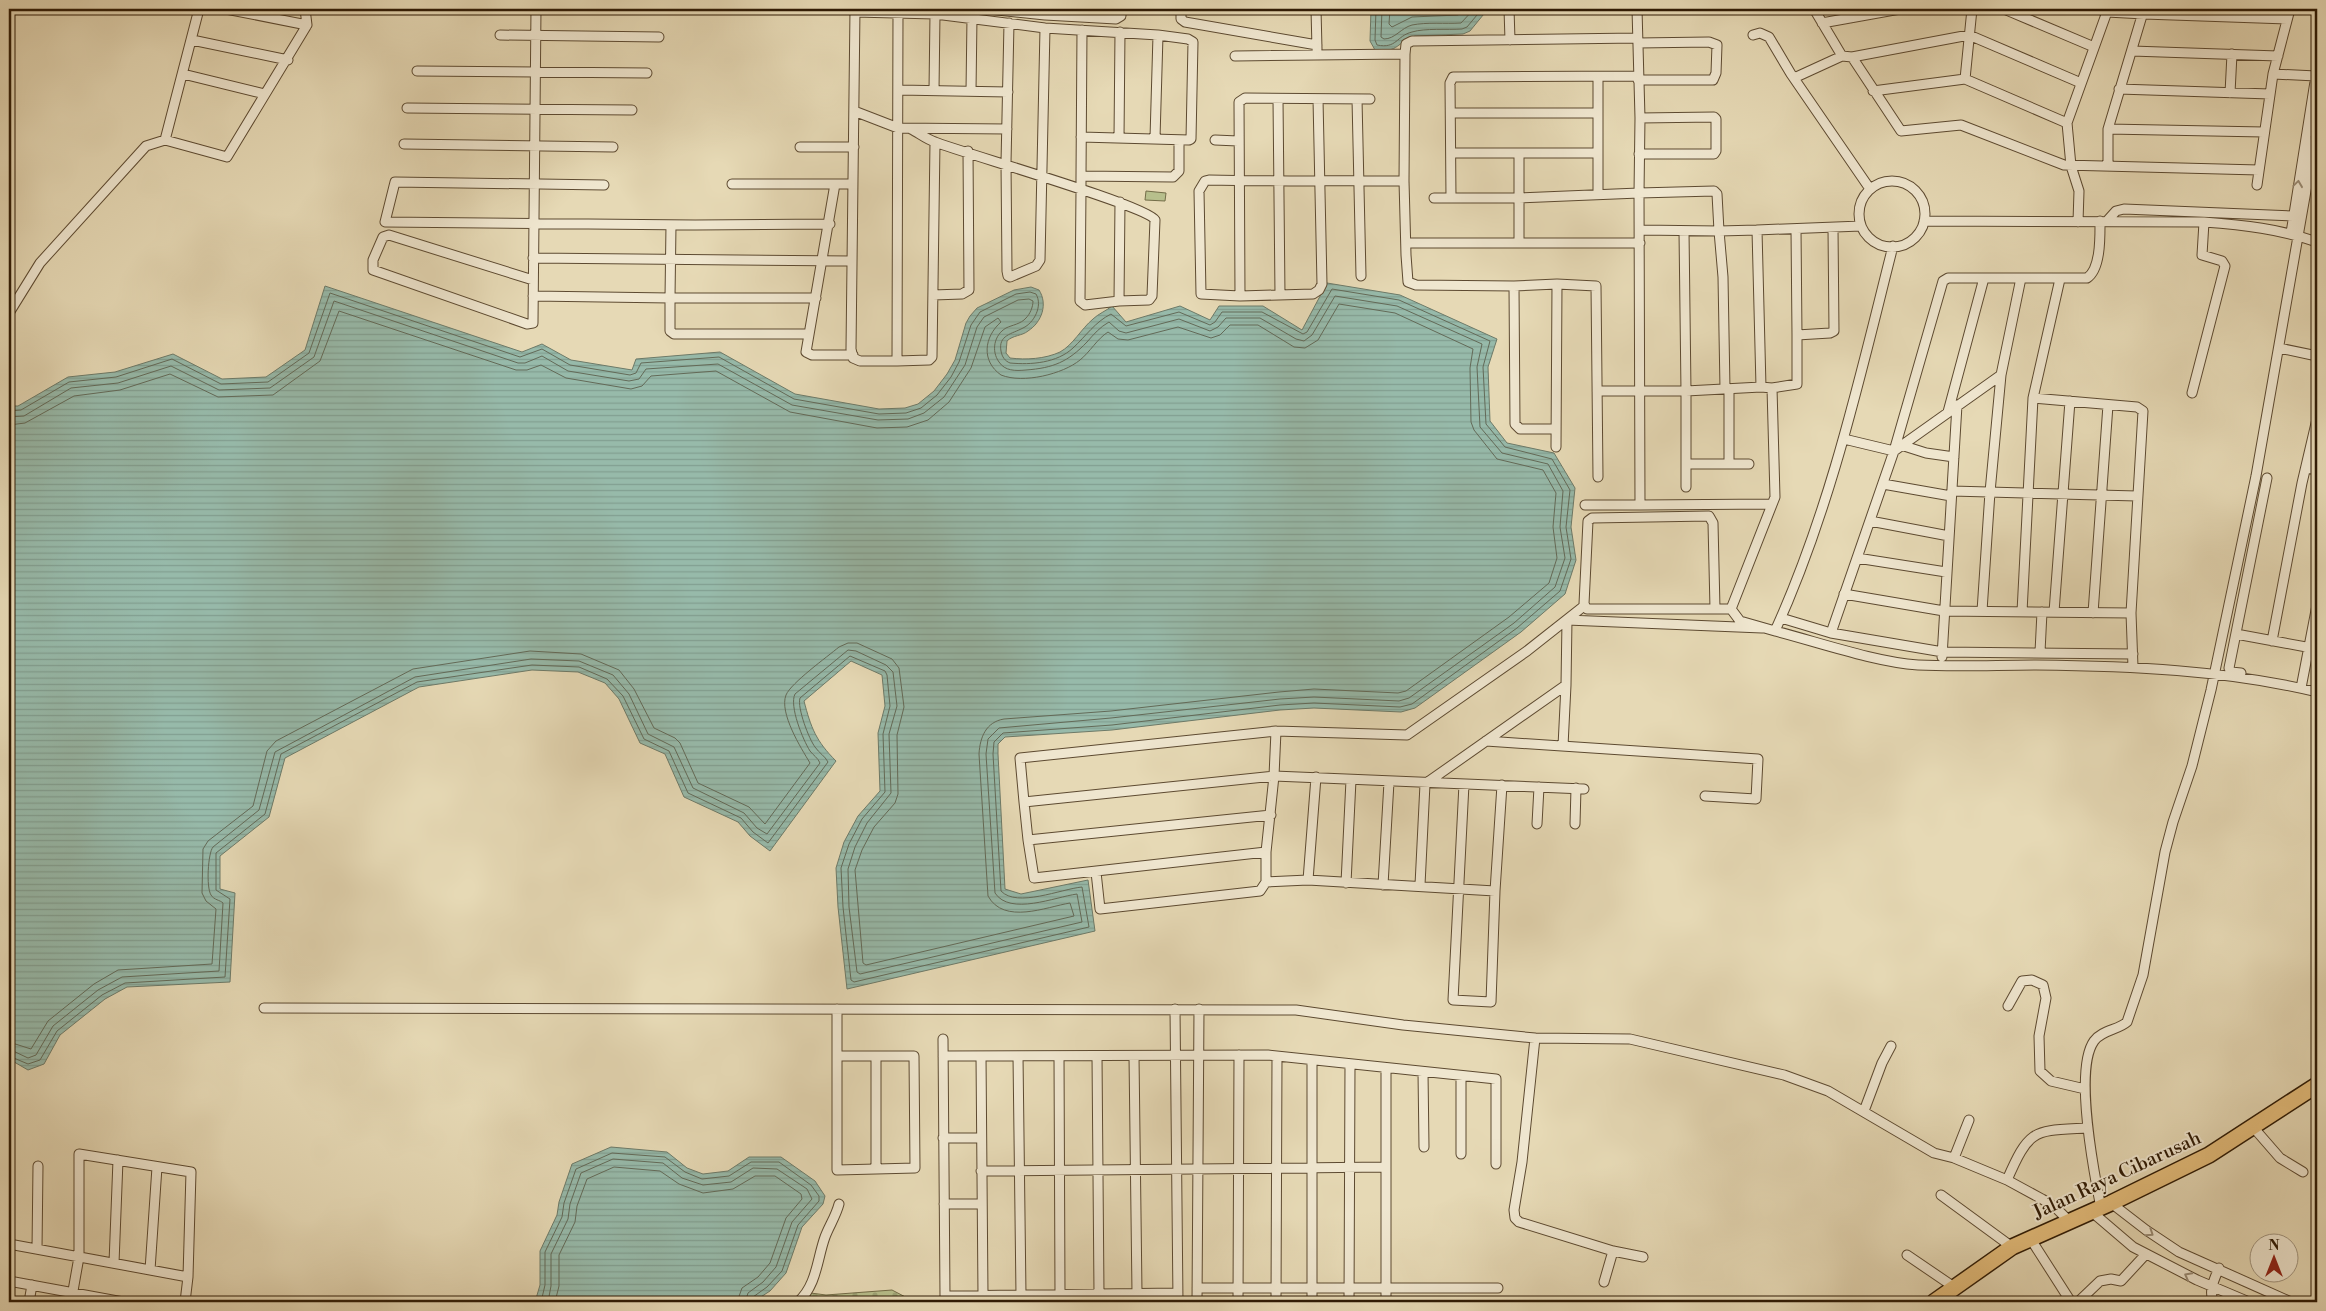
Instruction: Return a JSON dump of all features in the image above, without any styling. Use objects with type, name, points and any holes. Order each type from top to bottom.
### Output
[{"type":"main road","name":"Jalan Raya Cibarusah","points":[[1934,1302],[2012,1247],[2101,1208],[2209,1155],[2317,1085]]},
{"type":"street","points":[[165,140],[199,9]]},
{"type":"street","points":[[226,9],[307,26]]},
{"type":"street","points":[[9,314],[40,263],[146,146],[165,140],[226,157],[288,60],[307,26],[305,9]]},
{"type":"street","points":[[533,280],[388,235],[383,237],[372,265],[373,270],[527,324],[533,323],[536,9]]},
{"type":"street","points":[[988,9],[1083,13],[1116,20],[1120,16],[1121,9]]},
{"type":"street","points":[[1180,9],[1181,19],[1184,22],[1317,45]]},
{"type":"street","points":[[1316,9],[1317,56]]},
{"type":"street","points":[[1509,9],[1510,40]]},
{"type":"street","points":[[1637,9],[1640,118],[1640,505]]},
{"type":"street","points":[[1814,9],[1842,56]]},
{"type":"street","points":[[1822,23],[1900,9]]},
{"type":"street","points":[[1965,78],[1972,9]]},
{"type":"street","points":[[2004,9],[2094,47]]},
{"type":"street","points":[[2257,185],[2273,74],[2290,9]]},
{"type":"street","points":[[852,355],[851,262],[855,10],[972,17],[1045,28],[1158,35],[1188,39],[1194,45],[1192,137],[1189,140],[1082,138]]},
{"type":"street","points":[[2078,222],[2079,192],[2071,166],[2067,123],[2094,47],[2104,10],[2288,19]]},
{"type":"street","points":[[2108,166],[2108,129],[2144,12]]},
{"type":"street","points":[[897,361],[898,13]]},
{"type":"street","points":[[934,90],[935,14]]},
{"type":"street","points":[[970,91],[972,17]]},
{"type":"street","points":[[1009,23],[1006,163],[1007,271],[1009,277],[1040,263],[1045,28]]},
{"type":"street","points":[[911,129],[935,142],[1006,163],[1043,178],[1081,190],[1120,202],[1146,212],[1155,220],[1151,298],[1144,302],[1119,301],[1085,305],[1080,303],[1081,190],[1081,176],[1082,138],[1082,30]]},
{"type":"street","points":[[1119,138],[1120,32]]},
{"type":"street","points":[[1754,35],[1760,33],[1769,37],[1794,78],[1870,189]]},
{"type":"street","points":[[500,35],[659,37]]},
{"type":"street","points":[[1155,138],[1158,35]]},
{"type":"street","points":[[1794,78],[1842,56],[1852,57],[1969,35],[2081,83]]},
{"type":"street","points":[[192,40],[288,60]]},
{"type":"street","points":[[1451,198],[1450,82],[1455,76],[1560,75],[1598,78],[1714,80],[1717,45],[1715,42],[1638,40],[1412,41],[1406,44],[1404,181],[1408,278],[1413,285],[1514,286],[1558,284],[1594,285],[1598,288],[1598,477]]},
{"type":"street","points":[[2132,51],[2278,56]]},
{"type":"street","points":[[1235,56],[1405,54]]},
{"type":"street","points":[[2230,93],[2232,54]]},
{"type":"street","points":[[1852,57],[1901,131],[1961,124],[2056,164],[2071,166],[2259,170]]},
{"type":"street","points":[[417,71],[647,73]]},
{"type":"street","points":[[2273,74],[2316,73],[2293,216],[2295,234]]},
{"type":"street","points":[[183,74],[265,94]]},
{"type":"street","points":[[1598,78],[1598,194]]},
{"type":"street","points":[[1873,91],[1965,78],[2067,123]]},
{"type":"street","points":[[2119,89],[2270,94]]},
{"type":"street","points":[[899,90],[1008,92]]},
{"type":"street","points":[[1240,296],[1238,108],[1240,100],[1245,98],[1370,99]]},
{"type":"street","points":[[1278,99],[1280,295]]},
{"type":"street","points":[[1318,99],[1319,180],[1321,288],[1313,294],[1240,296],[1204,295],[1199,293],[1199,191],[1202,183],[1209,180],[1240,181],[1319,180],[1404,181]]},
{"type":"street","points":[[1357,99],[1361,276]]},
{"type":"street","points":[[407,108],[632,110]]},
{"type":"street","points":[[854,111],[898,128],[1007,129]]},
{"type":"street","points":[[1451,113],[1598,113]]},
{"type":"street","points":[[1639,154],[1714,154],[1716,151],[1716,119],[1714,117],[1640,118]]},
{"type":"street","points":[[2249,1302],[2211,1286],[2133,1247],[2101,1208],[2088,1128],[2085,1089],[2088,1062],[2094,1041],[2102,1034],[2123,1026],[2127,1022],[2137,997],[2145,965],[2165,852],[2192,766],[2256,476],[2279,348],[2295,234],[2317,128]]},
{"type":"street","points":[[2108,129],[2264,132]]},
{"type":"street","points":[[2305,138],[2315,140]]},
{"type":"street","points":[[1081,176],[1173,177],[1178,171],[1178,140]]},
{"type":"street","points":[[1215,140],[1238,141]]},
{"type":"street","points":[[835,184],[830,224],[805,350],[807,353],[852,355],[860,361],[929,360],[932,357],[935,142]]},
{"type":"street","points":[[404,144],[613,147]]},
{"type":"street","points":[[800,147],[854,147]]},
{"type":"street","points":[[933,295],[962,294],[969,290],[968,151]]},
{"type":"street","points":[[1451,153],[1598,153]]},
{"type":"street","points":[[1519,153],[1519,243]]},
{"type":"street","points":[[1891,181],[1903,183],[1913,189],[1921,198],[1924,209],[1924,221],[1913,239],[1904,244],[1893,246],[1874,241],[1861,226],[1860,206],[1870,189],[1880,183],[1891,181]]},
{"type":"street","points":[[604,185],[394,182],[385,222],[671,225],[830,224]]},
{"type":"street","points":[[732,184],[853,184]]},
{"type":"street","points":[[1434,198],[1519,198],[1714,191],[1717,194],[1723,277],[1729,464]]},
{"type":"street","points":[[1119,301],[1120,202]]},
{"type":"street","points":[[1831,633],[1897,448],[1941,283],[1948,278],[2081,280],[2091,275],[2100,246],[2104,221],[2116,211],[2124,209],[2293,216]]},
{"type":"street","points":[[1924,221],[2204,222],[2249,225],[2295,234],[2317,242]]},
{"type":"street","points":[[2192,393],[2225,266],[2222,261],[2202,255],[2204,222]]},
{"type":"street","points":[[671,225],[670,331],[674,334],[808,334]]},
{"type":"street","points":[[1640,230],[1720,232],[1861,226]]},
{"type":"street","points":[[1797,335],[1830,333],[1834,330],[1833,228]]},
{"type":"street","points":[[1598,391],[1794,386],[1798,382],[1796,229]]},
{"type":"street","points":[[1757,230],[1761,387]]},
{"type":"street","points":[[1684,231],[1686,487]]},
{"type":"street","points":[[1406,243],[1640,243]]},
{"type":"street","points":[[1775,631],[1818,520],[1844,439],[1893,246]]},
{"type":"street","points":[[533,258],[851,262]]},
{"type":"street","points":[[1948,412],[1984,278]]},
{"type":"street","points":[[1982,611],[1990,492],[2001,375],[2021,278]]},
{"type":"street","points":[[2022,612],[2026,493],[2032,398],[2060,279]]},
{"type":"street","points":[[1556,447],[1558,284]]},
{"type":"street","points":[[1514,286],[1515,424],[1520,429],[1556,429]]},
{"type":"street","points":[[533,296],[816,298]]},
{"type":"street","points":[[2279,348],[2317,356]]},
{"type":"street","points":[[1897,448],[2001,375]]},
{"type":"street","points":[[1731,610],[1775,493],[1772,388]]},
{"type":"street","points":[[2032,398],[2138,407],[2144,411],[2130,613],[2133,668]]},
{"type":"street","points":[[2054,612],[2070,402]]},
{"type":"street","points":[[1942,665],[1957,405]]},
{"type":"street","points":[[2093,613],[2108,405]]},
{"type":"street","points":[[2272,641],[2317,419]]},
{"type":"street","points":[[1844,439],[1954,457]]},
{"type":"street","points":[[1686,464],[1748,464]]},
{"type":"street","points":[[2307,468],[2317,470]]},
{"type":"street","points":[[2267,478],[2230,668],[2231,672],[2302,686],[2317,692]]},
{"type":"street","points":[[1883,484],[1951,494],[1990,492],[2137,496]]},
{"type":"street","points":[[1585,505],[1772,504]]},
{"type":"street","points":[[1266,852],[1034,878],[1028,840],[1020,758],[1276,731],[1407,735],[1527,651],[1584,606],[1588,520],[1592,518],[1709,516],[1713,523],[1715,609]]},
{"type":"street","points":[[1870,522],[1949,536]]},
{"type":"street","points":[[1857,558],[1946,572]]},
{"type":"street","points":[[1844,594],[1944,611],[2130,613]]},
{"type":"street","points":[[2302,686],[2313,648],[2317,605]]},
{"type":"street","points":[[1584,606],[1587,609],[1731,610],[1740,621],[1762,628],[1902,662],[1942,665],[2133,668],[2317,686]]},
{"type":"street","points":[[2040,652],[2042,612]]},
{"type":"street","points":[[1781,618],[1831,633],[1943,652],[2133,654]]},
{"type":"street","points":[[1567,620],[1762,628]]},
{"type":"street","points":[[1563,746],[1567,620]]},
{"type":"street","points":[[2236,634],[2313,648]]},
{"type":"street","points":[[1425,784],[1566,685]]},
{"type":"street","points":[[1096,872],[1100,909],[1260,891],[1266,882],[1266,852],[1271,814],[1276,731]]},
{"type":"street","points":[[1486,741],[1758,759],[1756,799],[1705,796]]},
{"type":"street","points":[[1024,802],[1274,776],[1316,777],[1425,784],[1580,788],[1575,824]]},
{"type":"street","points":[[1308,880],[1316,777]]},
{"type":"street","points":[[1346,883],[1351,780]]},
{"type":"street","points":[[1382,885],[1389,782]]},
{"type":"street","points":[[1420,886],[1425,784]]},
{"type":"street","points":[[1464,784],[1453,1000],[1491,1002],[1495,890],[1502,785]]},
{"type":"street","points":[[1537,824],[1538,787]]},
{"type":"street","points":[[1028,840],[1271,814]]},
{"type":"street","points":[[1266,882],[1308,880],[1495,890]]},
{"type":"street","points":[[2008,1006],[2022,981],[2032,980],[2042,985],[2046,998],[2039,1036],[2040,1071],[2051,1081],[2085,1089]]},
{"type":"street","points":[[264,1008],[1296,1010],[1403,1025],[1535,1038],[1630,1039],[1704,1058],[1792,1077],[1828,1091],[1934,1153],[1954,1158],[2007,1180],[2056,1208],[2069,1221]]},
{"type":"street","points":[[836,1009],[837,1170],[915,1168],[914,1056],[837,1056]]},
{"type":"street","points":[[943,1040],[945,1296],[1137,1293],[1178,1298],[1175,1009]]},
{"type":"street","points":[[1197,1302],[1199,1009]]},
{"type":"street","points":[[1535,1038],[1525,1137],[1514,1210],[1515,1218],[1519,1222],[1613,1251],[1643,1257]]},
{"type":"street","points":[[1864,1111],[1882,1062],[1891,1046]]},
{"type":"street","points":[[1238,1302],[1239,1055]]},
{"type":"street","points":[[876,1056],[876,1169]]},
{"type":"street","points":[[943,1056],[1277,1056],[1496,1080],[1496,1164]]},
{"type":"street","points":[[980,1056],[983,1295]]},
{"type":"street","points":[[1018,1056],[1022,1295]]},
{"type":"street","points":[[1059,1056],[1060,1294]]},
{"type":"street","points":[[1097,1056],[1099,1294]]},
{"type":"street","points":[[1134,1056],[1137,1293]]},
{"type":"street","points":[[1276,1302],[1277,1056]]},
{"type":"street","points":[[1312,1060],[1312,1302]]},
{"type":"street","points":[[1349,1302],[1350,1064]]},
{"type":"street","points":[[1386,1068],[1386,1302]]},
{"type":"street","points":[[1423,1072],[1424,1147]]},
{"type":"street","points":[[1461,1076],[1461,1154]]},
{"type":"street","points":[[1954,1158],[1969,1120]]},
{"type":"street","points":[[2007,1180],[2018,1155],[2029,1139],[2049,1130],[2088,1128]]},
{"type":"street","points":[[2252,1128],[2280,1158],[2303,1172]]},
{"type":"street","points":[[943,1138],[981,1138]]},
{"type":"street","points":[[72,1298],[79,1257],[79,1154],[191,1172],[188,1277],[185,1302]]},
{"type":"street","points":[[114,1263],[118,1160]]},
{"type":"street","points":[[37,1249],[38,1166]]},
{"type":"street","points":[[150,1270],[157,1167]]},
{"type":"street","points":[[982,1171],[1386,1167]]},
{"type":"street","points":[[1941,1195],[2012,1247]]},
{"type":"street","points":[[798,1302],[808,1290],[815,1274],[824,1239],[839,1204]]},
{"type":"street","points":[[944,1204],[982,1204]]},
{"type":"street","points":[[2101,1208],[2146,1230],[2179,1252],[2219,1268],[2291,1302]]},
{"type":"street","points":[[2030,1238],[2071,1302]]},
{"type":"street","points":[[9,1244],[188,1277]]},
{"type":"street","points":[[1604,1282],[1613,1251]]},
{"type":"street","points":[[2078,1302],[2100,1281],[2111,1279],[2121,1281],[2146,1254]]},
{"type":"street","points":[[1907,1255],[1954,1287]]},
{"type":"street","points":[[2213,1302],[2211,1286],[2219,1268]]},
{"type":"street","points":[[9,1281],[32,1285],[72,1298],[123,1302]]},
{"type":"street","points":[[29,1302],[32,1285]]},
{"type":"street","points":[[1197,1288],[1498,1288]]},
{"type":"green space","points":[[1146,191],[1166,193],[1165,201],[1145,200]]},
{"type":"green space","points":[[892,1290],[915,1302],[792,1302],[803,1292],[826,1295]]},
{"type":"water","points":[[1371,9],[1488,9],[1470,31],[1463,34],[1415,36],[1394,48],[1383,51],[1375,50],[1370,41]]},
{"type":"water","points":[[1327,283],[1400,295],[1497,339],[1488,367],[1490,421],[1507,443],[1554,453],[1575,488],[1571,527],[1576,560],[1565,594],[1521,632],[1415,708],[1401,712],[1314,708],[1280,710],[1112,730],[1005,737],[998,744],[998,754],[1005,889],[1021,894],[1088,880],[1095,931],[847,989],[838,907],[836,868],[844,842],[858,816],[880,791],[878,733],[885,706],[882,675],[851,661],[804,701],[815,734],[836,761],[770,851],[750,836],[738,822],[684,797],[665,754],[640,743],[619,699],[605,683],[578,672],[532,670],[419,687],[285,758],[269,817],[220,856],[220,889],[235,893],[230,982],[127,987],[105,999],[60,1035],[44,1064],[28,1070],[9,1059],[9,406],[18,406],[68,377],[115,372],[173,354],[222,379],[266,377],[305,350],[325,286],[522,352],[542,344],[571,360],[632,370],[636,359],[720,352],[795,394],[879,409],[905,408],[918,404],[934,391],[955,360],[966,323],[970,316],[977,308],[1014,290],[1031,287],[1039,290],[1042,295],[1043,307],[1037,323],[1026,333],[1007,341],[1006,353],[1010,358],[1029,359],[1042,358],[1065,349],[1095,317],[1112,306],[1126,322],[1180,306],[1210,320],[1219,306],[1263,306],[1302,330]]},
{"type":"water","points":[[611,1147],[667,1152],[687,1168],[703,1174],[728,1171],[749,1157],[781,1157],[815,1181],[825,1196],[823,1204],[802,1227],[786,1273],[770,1291],[753,1302],[535,1302],[540,1285],[540,1251],[557,1215],[559,1202],[572,1164]]}]
